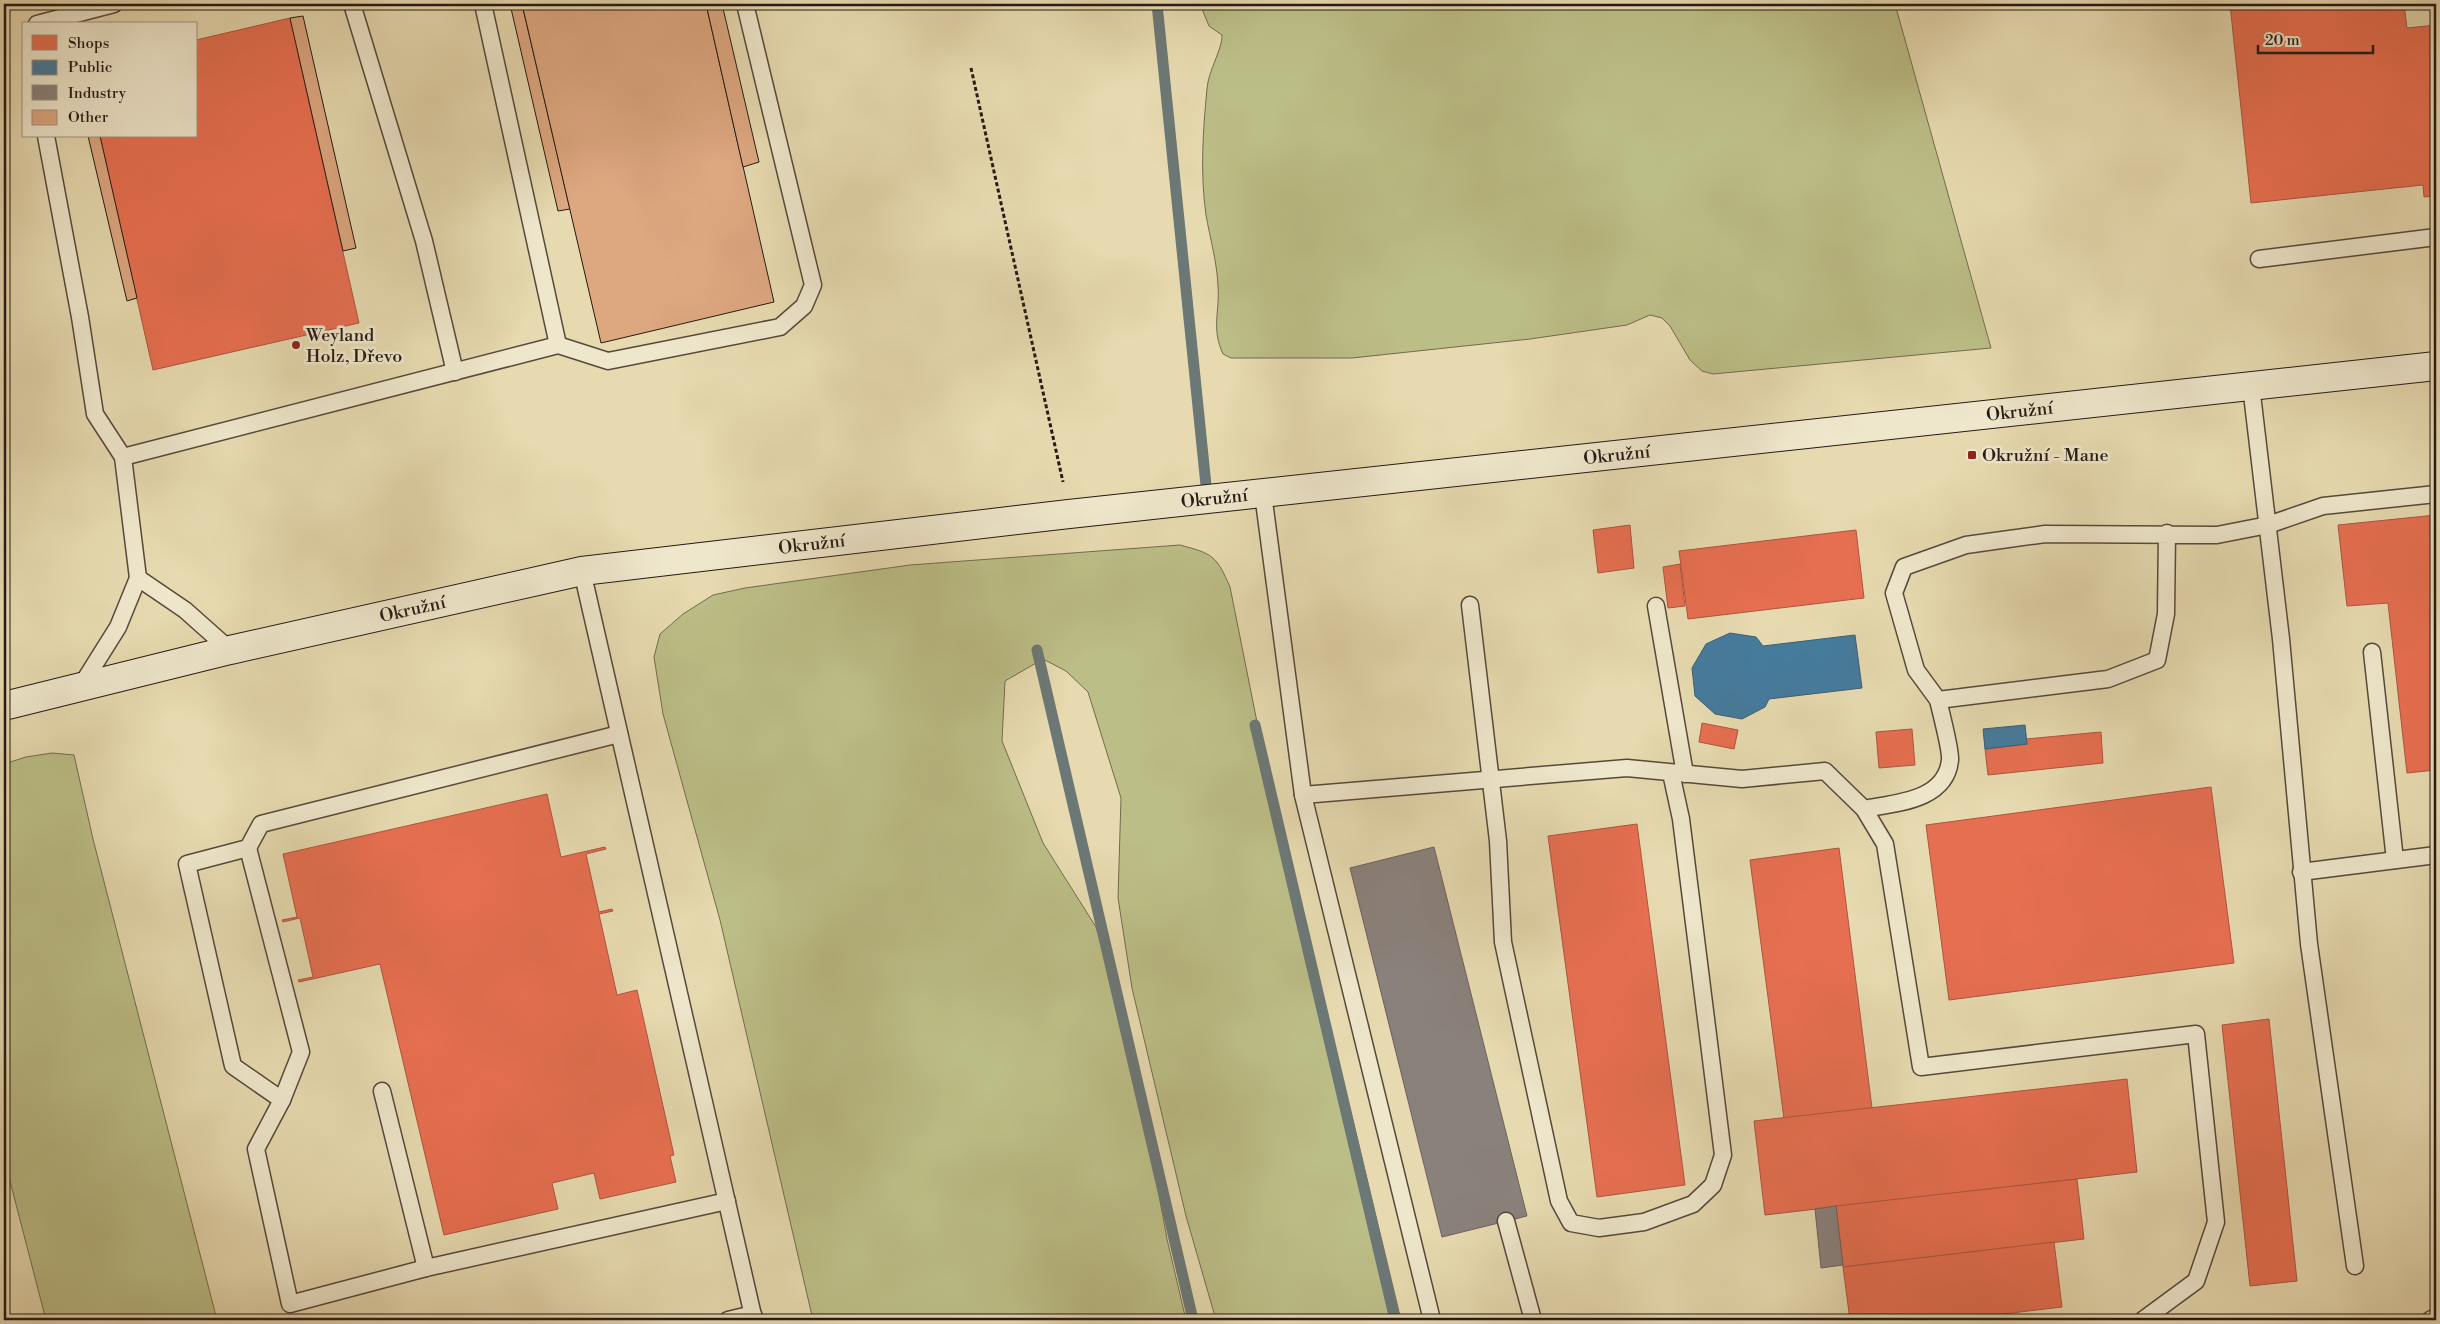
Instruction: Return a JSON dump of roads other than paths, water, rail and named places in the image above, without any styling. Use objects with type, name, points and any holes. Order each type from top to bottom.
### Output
[{"type":"main road","name":"Okružní","points":[[4,706],[230,650],[582,571],[1069,514],[2436,366]]},
{"type":"lane","points":[[45,22],[114,4]]},
{"type":"lane","points":[[352,4],[423,238],[455,372]]},
{"type":"lane","points":[[483,4],[558,345]]},
{"type":"lane","points":[[123,456],[558,345],[608,361],[780,327],[804,306],[813,285],[746,4]]},
{"type":"lane","points":[[46,138],[95,414],[123,456],[138,578],[118,628],[82,686]]},
{"type":"lane","points":[[2259,259],[2436,237]]},
{"type":"lane","points":[[2251,386],[2281,639],[2309,944],[2355,1266]]},
{"type":"lane","points":[[1263,494],[1303,795],[1432,1320]]},
{"type":"lane","points":[[1864,809],[1921,797],[1940,785],[1950,760],[1938,700],[1916,670],[1894,593],[1904,567],[1966,545],[2045,534],[2167,533],[2217,535],[2268,525],[2323,506],[2436,494]]},
{"type":"lane","points":[[1938,700],[2108,679],[2157,660],[2166,614],[2167,533]]},
{"type":"lane","points":[[582,571],[754,1317],[728,1320]]},
{"type":"lane","points":[[138,578],[185,610],[230,650]]},
{"type":"lane","points":[[1470,605],[1489,780],[1498,841],[1503,942],[1559,1201],[1571,1223],[1599,1228],[1644,1222],[1693,1204],[1713,1185],[1723,1155],[1681,819],[1678,773],[1656,606]]},
{"type":"lane","points":[[2372,652],[2395,860]]},
{"type":"lane","points":[[619,734],[261,824],[248,848],[301,1052],[282,1100],[256,1149],[290,1304],[426,1268],[727,1201]]},
{"type":"lane","points":[[1303,795],[1627,768],[1742,779],[1825,771],[1864,809],[1885,844],[1921,1067],[2196,1034],[2216,1222],[2196,1281],[2142,1320]]},
{"type":"lane","points":[[248,848],[186,864],[233,1066],[282,1100]]},
{"type":"lane","points":[[2301,872],[2436,855]]},
{"type":"lane","points":[[382,1091],[426,1268]]},
{"type":"lane","points":[[1506,1221],[1533,1320]]},
{"type":"lane","points":[[2430,1320],[2436,1317]]},
{"type":"waterway","points":[[1157,4],[1207,495]]},
{"type":"waterway","points":[[1037,650],[1193,1320]]},
{"type":"waterway","points":[[1255,725],[1395,1320]]},
{"type":"place","name":"Weyland Holz, Dřevo","points":[[296,345]]},
{"type":"place","name":"Okružní - Mane","points":[[1972,455]]}]
